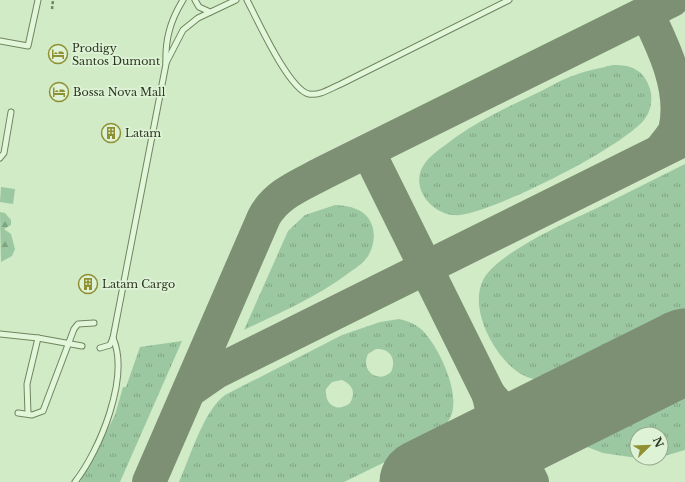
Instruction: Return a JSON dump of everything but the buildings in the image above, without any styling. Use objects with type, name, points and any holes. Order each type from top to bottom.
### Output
[{"type":"lane","points":[[0,41],[28,46],[38,0]]},
{"type":"lane","points":[[100,348],[110,345],[114,338],[166,64],[166,46],[170,27],[183,0]]},
{"type":"lane","points":[[195,0],[199,7],[210,12]]},
{"type":"lane","points":[[166,64],[183,30],[198,18],[236,0]]},
{"type":"lane","points":[[247,0],[292,82],[303,92],[316,94],[341,84],[509,0]]},
{"type":"lane","points":[[0,158],[4,154],[11,112]]},
{"type":"lane","points":[[18,413],[32,415],[43,411],[67,344],[78,324],[94,323]]},
{"type":"lane","points":[[0,334],[38,338],[82,346]]},
{"type":"lane","points":[[28,414],[27,384],[38,338]]},
{"type":"lane","points":[[75,482],[94,448],[112,404],[119,367],[118,350],[114,338]]},
{"type":"path","points":[[52,9],[54,0]]},
{"type":"green space","points":[[613,65],[626,66],[641,73],[650,89],[650,109],[644,120],[631,132],[585,161],[528,191],[477,211],[460,215],[450,215],[441,212],[426,199],[421,191],[419,182],[420,172],[430,157],[458,135],[491,116],[565,79]]},
{"type":"green space","points":[[685,164],[685,312],[556,377],[540,380],[533,379],[520,374],[508,364],[486,332],[480,311],[480,290],[483,280],[491,270],[502,259],[534,239]]},
{"type":"green space","points":[[1,187],[15,189],[13,204],[0,202]]},
{"type":"green space","points":[[335,205],[357,209],[366,215],[372,225],[374,234],[372,248],[368,256],[358,266],[322,291],[244,330],[288,231],[305,215]]},
{"type":"green space","points":[[0,212],[5,213],[11,220],[11,225],[4,229],[11,234],[15,249],[12,256],[1,262]]},
{"type":"green space","points":[[399,319],[416,325],[428,336],[446,368],[452,392],[452,413],[448,422],[434,436],[426,442],[344,482],[179,482],[198,435],[210,411],[225,395],[342,335],[380,322]],"holes":[[[376,349],[385,350],[393,359],[393,367],[391,372],[381,377],[372,374],[366,366],[368,354]],[[342,380],[351,387],[353,393],[352,399],[350,403],[345,406],[333,406],[327,399],[326,389],[332,382]]]},
{"type":"green space","points":[[182,341],[120,482],[80,482],[115,415],[123,387],[126,387],[140,347]]},
{"type":"green space","points":[[685,392],[685,450],[669,455],[669,426],[629,426],[629,457],[603,453],[582,445],[582,443]]},
{"type":"taxiway","points":[[149,482],[264,217],[275,202],[298,186],[323,173],[672,0]]},
{"type":"taxiway","points":[[647,13],[666,55],[675,85],[677,101],[675,131],[660,151]]},
{"type":"taxiway","points":[[190,390],[216,372],[685,139]]},
{"type":"taxiway","points":[[368,151],[532,482]]},
{"type":"taxiway","points":[[463,462],[484,440],[491,426],[492,407],[489,396]]},
{"type":"taxiway","points":[[490,396],[497,404],[511,415],[527,418],[555,415]]},
{"type":"runway","points":[[422,482],[685,351]]},
{"type":"place","name":"Prodigy Santos Dumont","points":[[58,54]]},
{"type":"place","name":"Bossa Nova Mall","points":[[59,92]]},
{"type":"place","name":"Latam","points":[[111,133]]},
{"type":"place","name":"Latam Cargo","points":[[88,284]]}]
